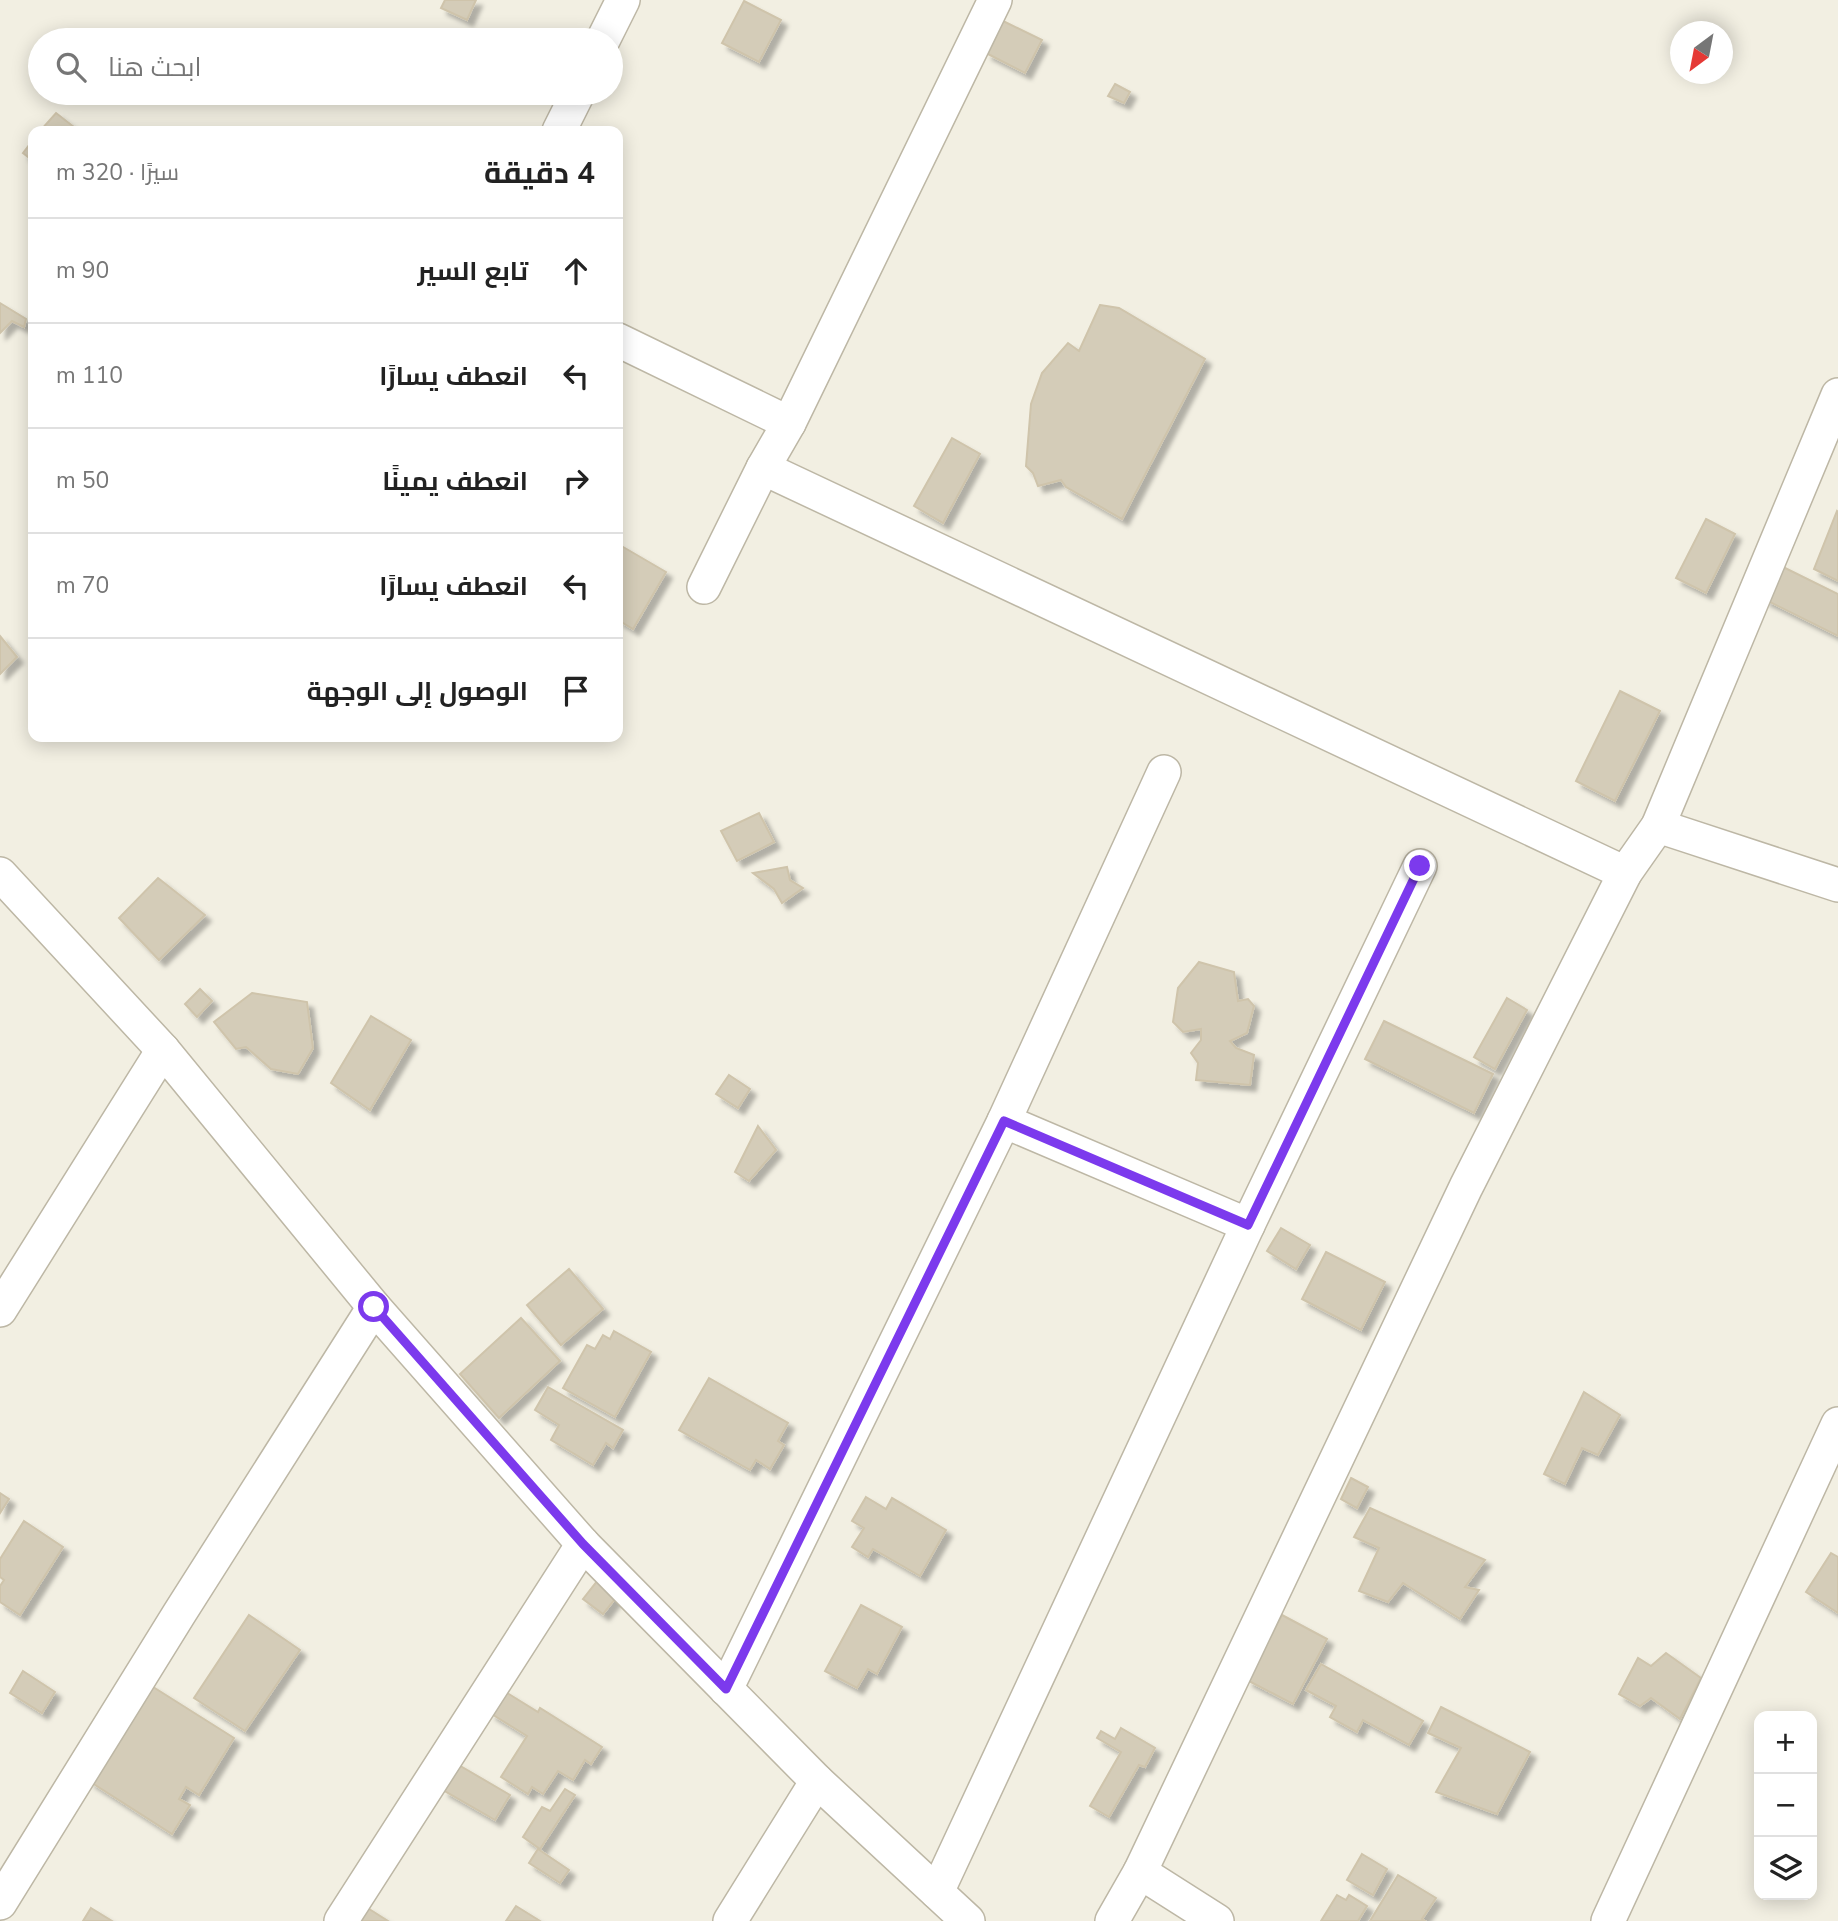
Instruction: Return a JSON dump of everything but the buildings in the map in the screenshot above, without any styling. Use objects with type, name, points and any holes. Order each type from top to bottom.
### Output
[{"type":"street","points":[[609,28],[623,0]]},
{"type":"street","points":[[704,587],[763,468],[789,423],[995,0]]},
{"type":"street","points":[[562,126],[572,105]]},
{"type":"street","points":[[623,342],[789,423]]},
{"type":"street","points":[[1112,1921],[1140,1872],[1466,1188],[1625,873],[1658,826],[1838,395]]},
{"type":"street","points":[[763,468],[1625,873]]},
{"type":"street","points":[[726,1689],[1004,1121],[1164,772]]},
{"type":"street","points":[[1658,826],[1838,885]]},
{"type":"street","points":[[937,1892],[1248,1225],[1420,866]]},
{"type":"street","points":[[0,874],[163,1050],[374,1307],[583,1544],[817,1781],[968,1921]]},
{"type":"street","points":[[0,1310],[163,1050]]},
{"type":"street","points":[[1004,1121],[1248,1225]]},
{"type":"street","points":[[0,1903],[374,1307]]},
{"type":"street","points":[[1608,1921],[1838,1424]]},
{"type":"street","points":[[341,1921],[583,1544]]},
{"type":"street","points":[[730,1921],[817,1781]]},
{"type":"street","points":[[1140,1872],[1217,1921]]},
{"type":"route","points":[[374,1307],[583,1544],[726,1689],[1004,1121],[1248,1225],[1420,866]]}]
